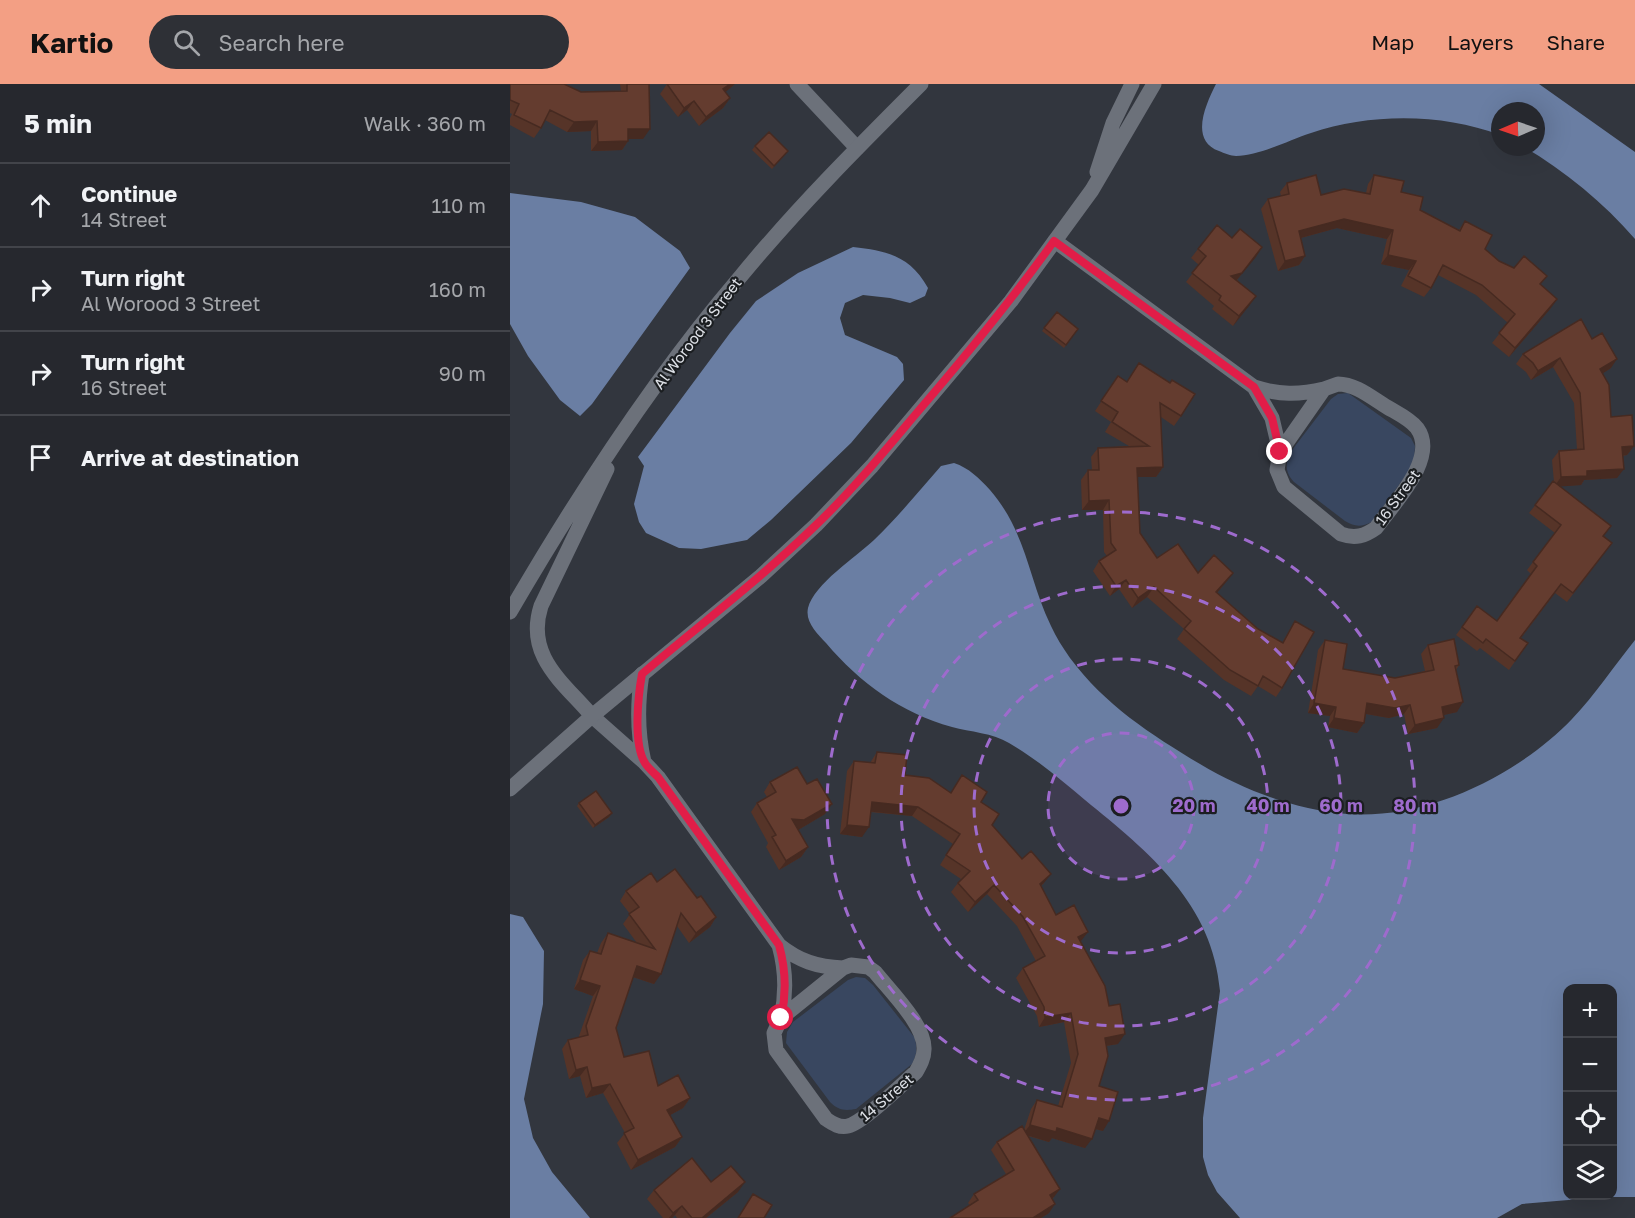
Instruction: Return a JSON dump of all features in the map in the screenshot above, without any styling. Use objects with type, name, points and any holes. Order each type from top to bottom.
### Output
[{"type":"street","points":[[797,84],[857,148]]},
{"type":"street","name":"Al Worood 3 Street","points":[[510,612],[616,443],[689,341],[739,278],[815,191],[921,84]]},
{"type":"street","points":[[1092,190],[1113,123],[1132,84]]},
{"type":"street","points":[[510,789],[592,716],[761,576],[816,525],[872,466],[1011,301],[1092,190],[1154,84]]},
{"type":"street","name":"16 Street","points":[[1054,241],[1254,387],[1289,395],[1324,389],[1338,384],[1353,387],[1410,421],[1422,438],[1424,448],[1419,468],[1376,528],[1368,534],[1350,537],[1341,534],[1284,487],[1277,470],[1280,452],[1272,418],[1254,387]]},
{"type":"street","points":[[1280,452],[1324,389]]},
{"type":"street","name":"14 Street","points":[[616,443],[597,494],[582,520],[536,622],[537,639],[542,656],[592,716],[658,777],[779,945],[793,956],[808,963],[843,968],[860,965],[875,972],[918,1027],[923,1038],[924,1050],[922,1062],[916,1072],[857,1122],[849,1126],[833,1124],[826,1119],[776,1050],[774,1033],[781,1018],[786,981],[779,945]]},
{"type":"street","name":"14 Street","points":[[642,674],[637,717],[644,762]]},
{"type":"street","points":[[781,1018],[843,968]]},
{"type":"shaded area","points":[[1216,84],[1539,84],[1635,152],[1635,239],[1583,188],[1538,156],[1545,156],[1545,102],[1491,102],[1491,132],[1430,119],[1381,119],[1334,126],[1264,151],[1234,156],[1210,146],[1204,139],[1202,121]]},
{"type":"shaded area","points":[[510,193],[581,202],[635,217],[680,251],[690,268],[592,404],[580,416],[560,400],[528,356],[510,324]]},
{"type":"shaded area","points":[[853,247],[897,257],[914,269],[928,288],[925,296],[910,303],[863,295],[845,303],[840,318],[845,335],[897,357],[903,364],[904,380],[851,443],[747,540],[701,549],[679,548],[646,533],[639,522],[634,504],[644,466],[638,457],[756,301],[798,273]]},
{"type":"shaded area","points":[[1348,393],[1411,438],[1415,446],[1414,464],[1372,522],[1361,525],[1345,521],[1294,482],[1287,469],[1289,454],[1331,399],[1338,394]]},
{"type":"shaded area","points":[[954,463],[969,471],[990,490],[1002,506],[1019,539],[1043,608],[1055,634],[1070,658],[1098,690],[1146,730],[1217,773],[1270,797],[1328,812],[1377,814],[1408,810],[1439,802],[1498,776],[1550,740],[1572,719],[1635,640],[1635,1197],[1617,1197],[1617,984],[1563,984],[1563,1200],[1569,1200],[1522,1204],[1497,1218],[1240,1218],[1217,1192],[1208,1175],[1203,1157],[1203,1118],[1220,991],[1215,960],[1205,932],[1191,906],[1174,882],[1132,840],[1039,763],[1003,740],[933,721],[899,705],[853,671],[810,623],[808,608],[818,590],[900,513],[941,466]]},
{"type":"shaded area","points":[[510,914],[523,917],[544,951],[543,1004],[524,1099],[533,1138],[552,1172],[590,1218],[510,1218]]},
{"type":"shaded area","points":[[856,977],[865,978],[873,985],[915,1038],[916,1052],[912,1064],[856,1109],[845,1110],[830,1102],[786,1043],[787,1032],[793,1022],[848,980]]},
{"type":"building","points":[[510,84],[564,84],[581,92],[627,91],[627,84],[649,84],[650,129],[628,129],[628,141],[598,142],[597,121],[574,122],[550,110],[541,128],[514,115],[519,104],[510,100]]},
{"type":"building","points":[[667,84],[730,84],[723,89],[730,98],[706,117],[694,101],[684,108]]},
{"type":"building","points":[[769,132],[788,151],[774,166],[755,146]]},
{"type":"building","points":[[1316,175],[1321,195],[1344,189],[1370,194],[1374,175],[1404,181],[1401,192],[1423,197],[1420,210],[1460,231],[1465,221],[1492,235],[1485,249],[1499,261],[1514,268],[1524,256],[1547,276],[1540,284],[1557,299],[1515,348],[1499,333],[1515,314],[1482,285],[1443,265],[1431,288],[1408,276],[1416,261],[1388,255],[1393,230],[1344,219],[1299,231],[1305,256],[1285,261],[1268,199],[1289,194],[1287,183]]},
{"type":"building","points":[[1217,225],[1232,238],[1240,229],[1262,247],[1242,273],[1231,276],[1256,296],[1239,316],[1219,300],[1221,296],[1192,273],[1206,256],[1198,249]]},
{"type":"building","points":[[1057,312],[1078,329],[1066,345],[1044,328]]},
{"type":"building","points":[[1581,319],[1592,339],[1602,333],[1617,359],[1600,369],[1609,385],[1611,417],[1632,415],[1634,446],[1622,447],[1624,469],[1587,471],[1587,476],[1561,477],[1559,451],[1584,449],[1580,393],[1560,358],[1538,371],[1523,354]]},
{"type":"building","points":[[1139,363],[1170,383],[1172,380],[1195,394],[1181,416],[1160,403],[1163,467],[1137,468],[1140,533],[1157,558],[1178,544],[1198,573],[1214,555],[1233,573],[1216,592],[1258,629],[1283,643],[1295,621],[1314,632],[1282,688],[1263,676],[1258,686],[1230,670],[1184,629],[1191,621],[1154,587],[1138,598],[1126,580],[1116,586],[1099,561],[1116,550],[1111,543],[1109,500],[1089,501],[1088,470],[1099,470],[1098,448],[1149,446],[1112,422],[1118,412],[1101,401],[1118,376],[1127,382]]},
{"type":"building","points":[[1553,481],[1611,526],[1603,536],[1612,543],[1573,593],[1561,584],[1520,638],[1528,643],[1515,661],[1486,639],[1483,643],[1462,627],[1477,606],[1497,621],[1537,566],[1533,562],[1561,525],[1535,505]]},
{"type":"building","points":[[1454,639],[1459,665],[1455,666],[1463,702],[1442,707],[1444,718],[1415,725],[1410,705],[1395,708],[1367,703],[1364,723],[1334,718],[1336,707],[1314,703],[1325,640],[1347,644],[1343,669],[1395,678],[1434,670],[1428,645]]},
{"type":"building","points":[[877,752],[907,755],[905,775],[929,778],[951,793],[962,775],[987,792],[981,802],[999,814],[992,825],[1022,859],[1031,851],[1051,874],[1040,884],[1056,915],[1074,905],[1088,932],[1078,937],[1105,986],[1109,1006],[1120,1004],[1125,1034],[1105,1038],[1108,1056],[1099,1086],[1118,1092],[1109,1121],[1099,1118],[1092,1139],[1057,1128],[1056,1132],[1030,1125],[1037,1100],[1062,1107],[1078,1054],[1071,1013],[1045,1017],[1044,1007],[1023,968],[1045,956],[1023,917],[994,885],[975,902],[958,883],[970,871],[946,855],[960,834],[918,807],[872,802],[869,827],[847,825],[854,761],[875,763]]},
{"type":"building","points":[[797,767],[807,784],[817,779],[832,804],[804,820],[792,819],[808,847],[786,861],[772,837],[776,835],[757,803],[776,792],[770,782]]},
{"type":"building","points":[[596,791],[612,813],[595,825],[579,803]]},
{"type":"building","points":[[675,869],[697,898],[701,896],[716,917],[696,933],[681,913],[661,974],[637,966],[616,1028],[624,1057],[649,1051],[658,1086],[678,1075],[690,1098],[667,1110],[682,1137],[638,1160],[624,1133],[634,1128],[610,1084],[592,1088],[587,1067],[576,1070],[568,1040],[588,1035],[586,1026],[600,986],[580,980],[590,951],[601,954],[608,933],[655,949],[629,914],[639,907],[626,891],[651,873],[657,882]]},
{"type":"building","points":[[1022,1126],[1060,1189],[1050,1195],[1055,1204],[1033,1218],[950,1218],[978,1200],[974,1194],[1014,1170],[997,1142]]},
{"type":"building","points":[[692,1158],[711,1182],[731,1166],[745,1182],[702,1218],[692,1218],[682,1206],[673,1213],[654,1190]]},
{"type":"building","points":[[753,1194],[772,1205],[764,1218],[738,1218]]},
{"type":"route","points":[[781,1018],[786,981],[779,945],[658,777],[644,762],[637,717],[642,674],[761,576],[816,525],[872,466],[969,353],[1011,301],[1054,241],[1254,387],[1272,418],[1280,452]]}]
